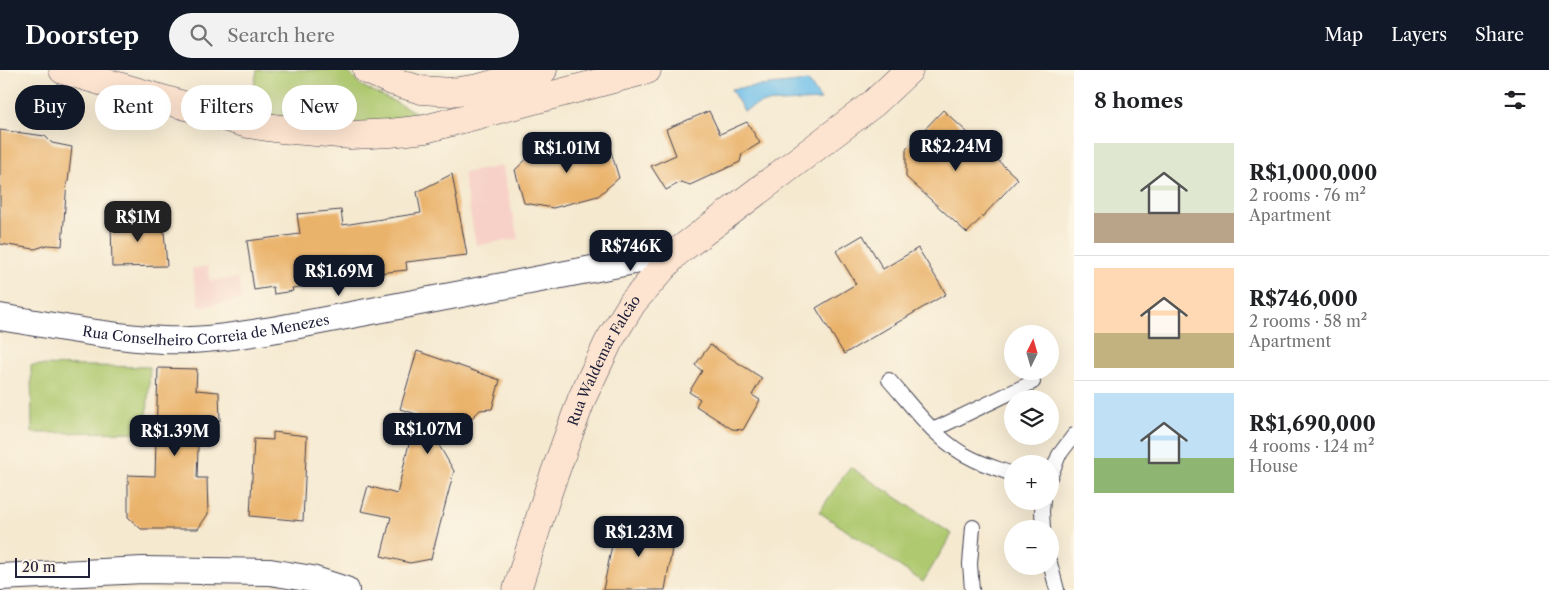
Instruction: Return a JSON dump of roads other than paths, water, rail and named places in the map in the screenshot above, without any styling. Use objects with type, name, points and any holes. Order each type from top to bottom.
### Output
[{"type":"street","points":[[63,70],[248,124],[281,130],[352,135],[425,129],[647,70]]},
{"type":"street","points":[[367,70],[392,81],[421,90],[452,92],[479,88],[543,70]]},
{"type":"street","name":"Rua Waldemar Falcão","points":[[517,590],[548,490],[582,398],[609,341],[633,302],[676,253],[874,103],[898,74]]},
{"type":"street","name":"Rua Conselheiro Correia de Menezes","points":[[0,317],[122,336],[165,340],[213,339],[278,329],[676,253]]},
{"type":"street","points":[[0,576],[143,570],[270,572],[312,580],[346,590]]},
{"type":"lane","points":[[889,380],[933,430],[952,446],[972,459],[1004,471]]},
{"type":"lane","points":[[933,430],[1034,382]]},
{"type":"lane","points":[[1059,455],[1074,435]]},
{"type":"lane","points":[[972,590],[970,564],[973,527]]},
{"type":"lane","points":[[1053,575],[1057,590]]},
{"type":"water","points":[[808,81],[821,100],[761,103],[744,111],[731,89]]}]
